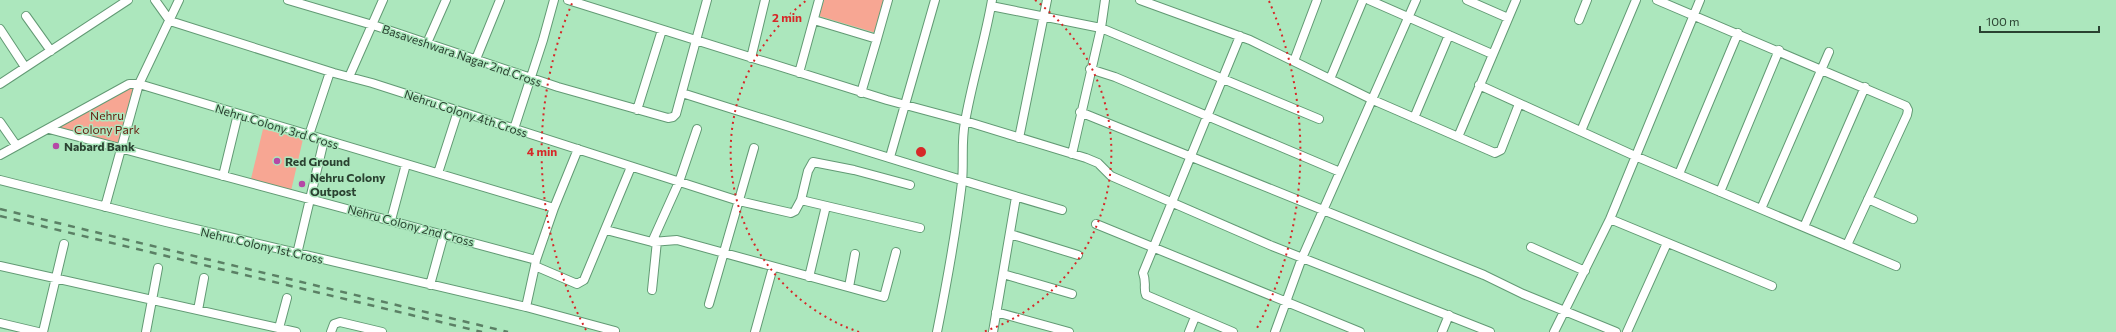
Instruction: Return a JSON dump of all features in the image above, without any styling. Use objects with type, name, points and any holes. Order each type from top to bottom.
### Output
[{"type":"street","points":[[0,84],[128,0]]},
{"type":"street","points":[[155,0],[170,21]]},
{"type":"street","points":[[105,207],[140,81],[179,0]]},
{"type":"street","name":"Basaveshwara Nagar 2nd Cross","points":[[288,0],[316,4],[530,78],[663,118],[673,117],[682,93]]},
{"type":"street","points":[[348,77],[383,0]]},
{"type":"street","points":[[427,43],[446,0]]},
{"type":"street","points":[[476,60],[500,0]]},
{"type":"street","points":[[514,128],[554,0]]},
{"type":"street","points":[[568,0],[861,93],[965,121],[1098,163],[1111,176],[1171,202],[1302,258],[1490,332]]},
{"type":"street","points":[[707,0],[682,93],[890,157],[962,181],[1062,210]]},
{"type":"street","points":[[751,58],[765,0]]},
{"type":"street","points":[[799,73],[819,0]]},
{"type":"street","points":[[861,93],[888,0]]},
{"type":"street","points":[[890,157],[935,0]]},
{"type":"street","points":[[1019,138],[1047,0]]},
{"type":"street","points":[[1072,154],[1080,112],[1101,28],[1106,0]]},
{"type":"street","points":[[1140,0],[1240,36],[1373,100],[1490,152],[1498,153],[1520,104]]},
{"type":"street","points":[[1294,62],[1317,0]]},
{"type":"street","points":[[1330,79],[1363,0]]},
{"type":"street","points":[[1369,0],[1492,54]]},
{"type":"street","points":[[1275,332],[1302,258],[1416,0]]},
{"type":"street","points":[[1466,0],[1508,18]]},
{"type":"street","points":[[1458,137],[1516,0]]},
{"type":"street","points":[[1579,20],[1587,0]]},
{"type":"street","points":[[1581,132],[1636,0]]},
{"type":"street","points":[[1657,0],[1694,14],[1902,103],[1908,110],[1847,246]]},
{"type":"street","points":[[1554,332],[1610,220],[1700,0]]},
{"type":"street","points":[[937,332],[952,261],[962,181],[962,143],[965,121],[992,3],[1044,17],[1101,28],[1320,119]]},
{"type":"street","points":[[26,16],[51,51]]},
{"type":"street","points":[[814,20],[877,39]]},
{"type":"street","name":"Nehru Colony 4th Cross","points":[[170,21],[514,128],[739,201],[791,213],[795,211],[801,200]]},
{"type":"street","points":[[0,29],[26,68]]},
{"type":"street","points":[[637,110],[662,30]]},
{"type":"street","points":[[1679,174],[1738,33]]},
{"type":"street","points":[[1414,118],[1449,35]]},
{"type":"street","points":[[1232,332],[1146,295],[1144,292],[1147,280],[1144,269],[1190,156],[1208,117],[1240,36]]},
{"type":"street","points":[[1720,192],[1779,50]]},
{"type":"street","points":[[1761,209],[1829,52]]},
{"type":"street","points":[[1090,69],[1115,77],[1340,172]]},
{"type":"street","points":[[309,135],[330,72]]},
{"type":"street","points":[[0,155],[130,84],[140,81]]},
{"type":"street","name":"Nehru Colony 3rd Cross","points":[[140,81],[238,114],[554,208]]},
{"type":"street","points":[[1479,85],[1635,156],[1896,266]]},
{"type":"street","points":[[1804,227],[1865,87]]},
{"type":"street","points":[[438,173],[458,111]]},
{"type":"street","points":[[1080,112],[1484,275],[1616,332]]},
{"type":"street","points":[[223,176],[238,114]]},
{"type":"street","points":[[0,122],[16,145]]},
{"type":"street","name":"Nehru Colony 2nd Cross","points":[[49,129],[122,150],[444,234],[535,263],[578,284],[584,280],[606,230]]},
{"type":"street","points":[[652,290],[655,241],[679,182],[697,129]]},
{"type":"street","points":[[297,254],[324,140]]},
{"type":"street","points":[[709,304],[754,148]]},
{"type":"street","points":[[526,307],[535,263],[554,208],[578,149]]},
{"type":"street","points":[[910,186],[854,170],[813,162],[808,171],[801,200],[920,228]]},
{"type":"street","points":[[391,220],[406,164]]},
{"type":"street","points":[[631,167],[606,230],[655,241],[677,240],[773,268],[884,297],[896,252]]},
{"type":"street","name":"Nehru Colony 1st Cross","points":[[0,180],[297,254],[526,307],[615,331]]},
{"type":"street","points":[[993,332],[1016,197]]},
{"type":"street","points":[[1868,200],[1913,219]]},
{"type":"street","points":[[809,277],[826,206]]},
{"type":"street","points":[[1610,220],[1772,286]]},
{"type":"street","points":[[1096,224],[1360,332]]},
{"type":"street","points":[[430,285],[444,234]]},
{"type":"street","points":[[1010,234],[1078,255]]},
{"type":"street","points":[[1627,332],[1667,243]]},
{"type":"street","points":[[43,332],[64,244]]},
{"type":"street","points":[[1531,247],[1585,270]]},
{"type":"street","points":[[849,287],[855,254]]},
{"type":"street","points":[[0,266],[296,332]]},
{"type":"street","points":[[146,332],[158,268]]},
{"type":"street","points":[[755,332],[773,268]]},
{"type":"street","points":[[1003,274],[1072,294]]},
{"type":"street","points":[[198,310],[204,278]]},
{"type":"street","points":[[279,328],[287,298]]},
{"type":"street","points":[[996,312],[1069,332]]},
{"type":"street","points":[[1442,332],[1448,315]]},
{"type":"street","points":[[1189,332],[1195,317]]},
{"type":"street","points":[[331,332],[334,324],[340,322],[382,332]]},
{"type":"street","points":[[0,323],[38,332]]},
{"type":"green space","points":[[824,0],[886,0],[876,33],[819,16]]},
{"type":"green space","name":"Nehru Colony Park","points":[[129,86],[136,87],[121,148],[53,128]]},
{"type":"green space","name":"Red Ground","points":[[263,129],[303,139],[291,191],[250,183]]},
{"type":"railway","points":[[0,209],[508,332]]},
{"type":"railway","points":[[0,216],[482,332]]},
{"type":"place","name":"Nabard Bank","points":[[56,146]]},
{"type":"place","name":"Red Ground","points":[[277,161]]},
{"type":"place","name":"Nehru Colony Outpost","points":[[302,184]]}]
